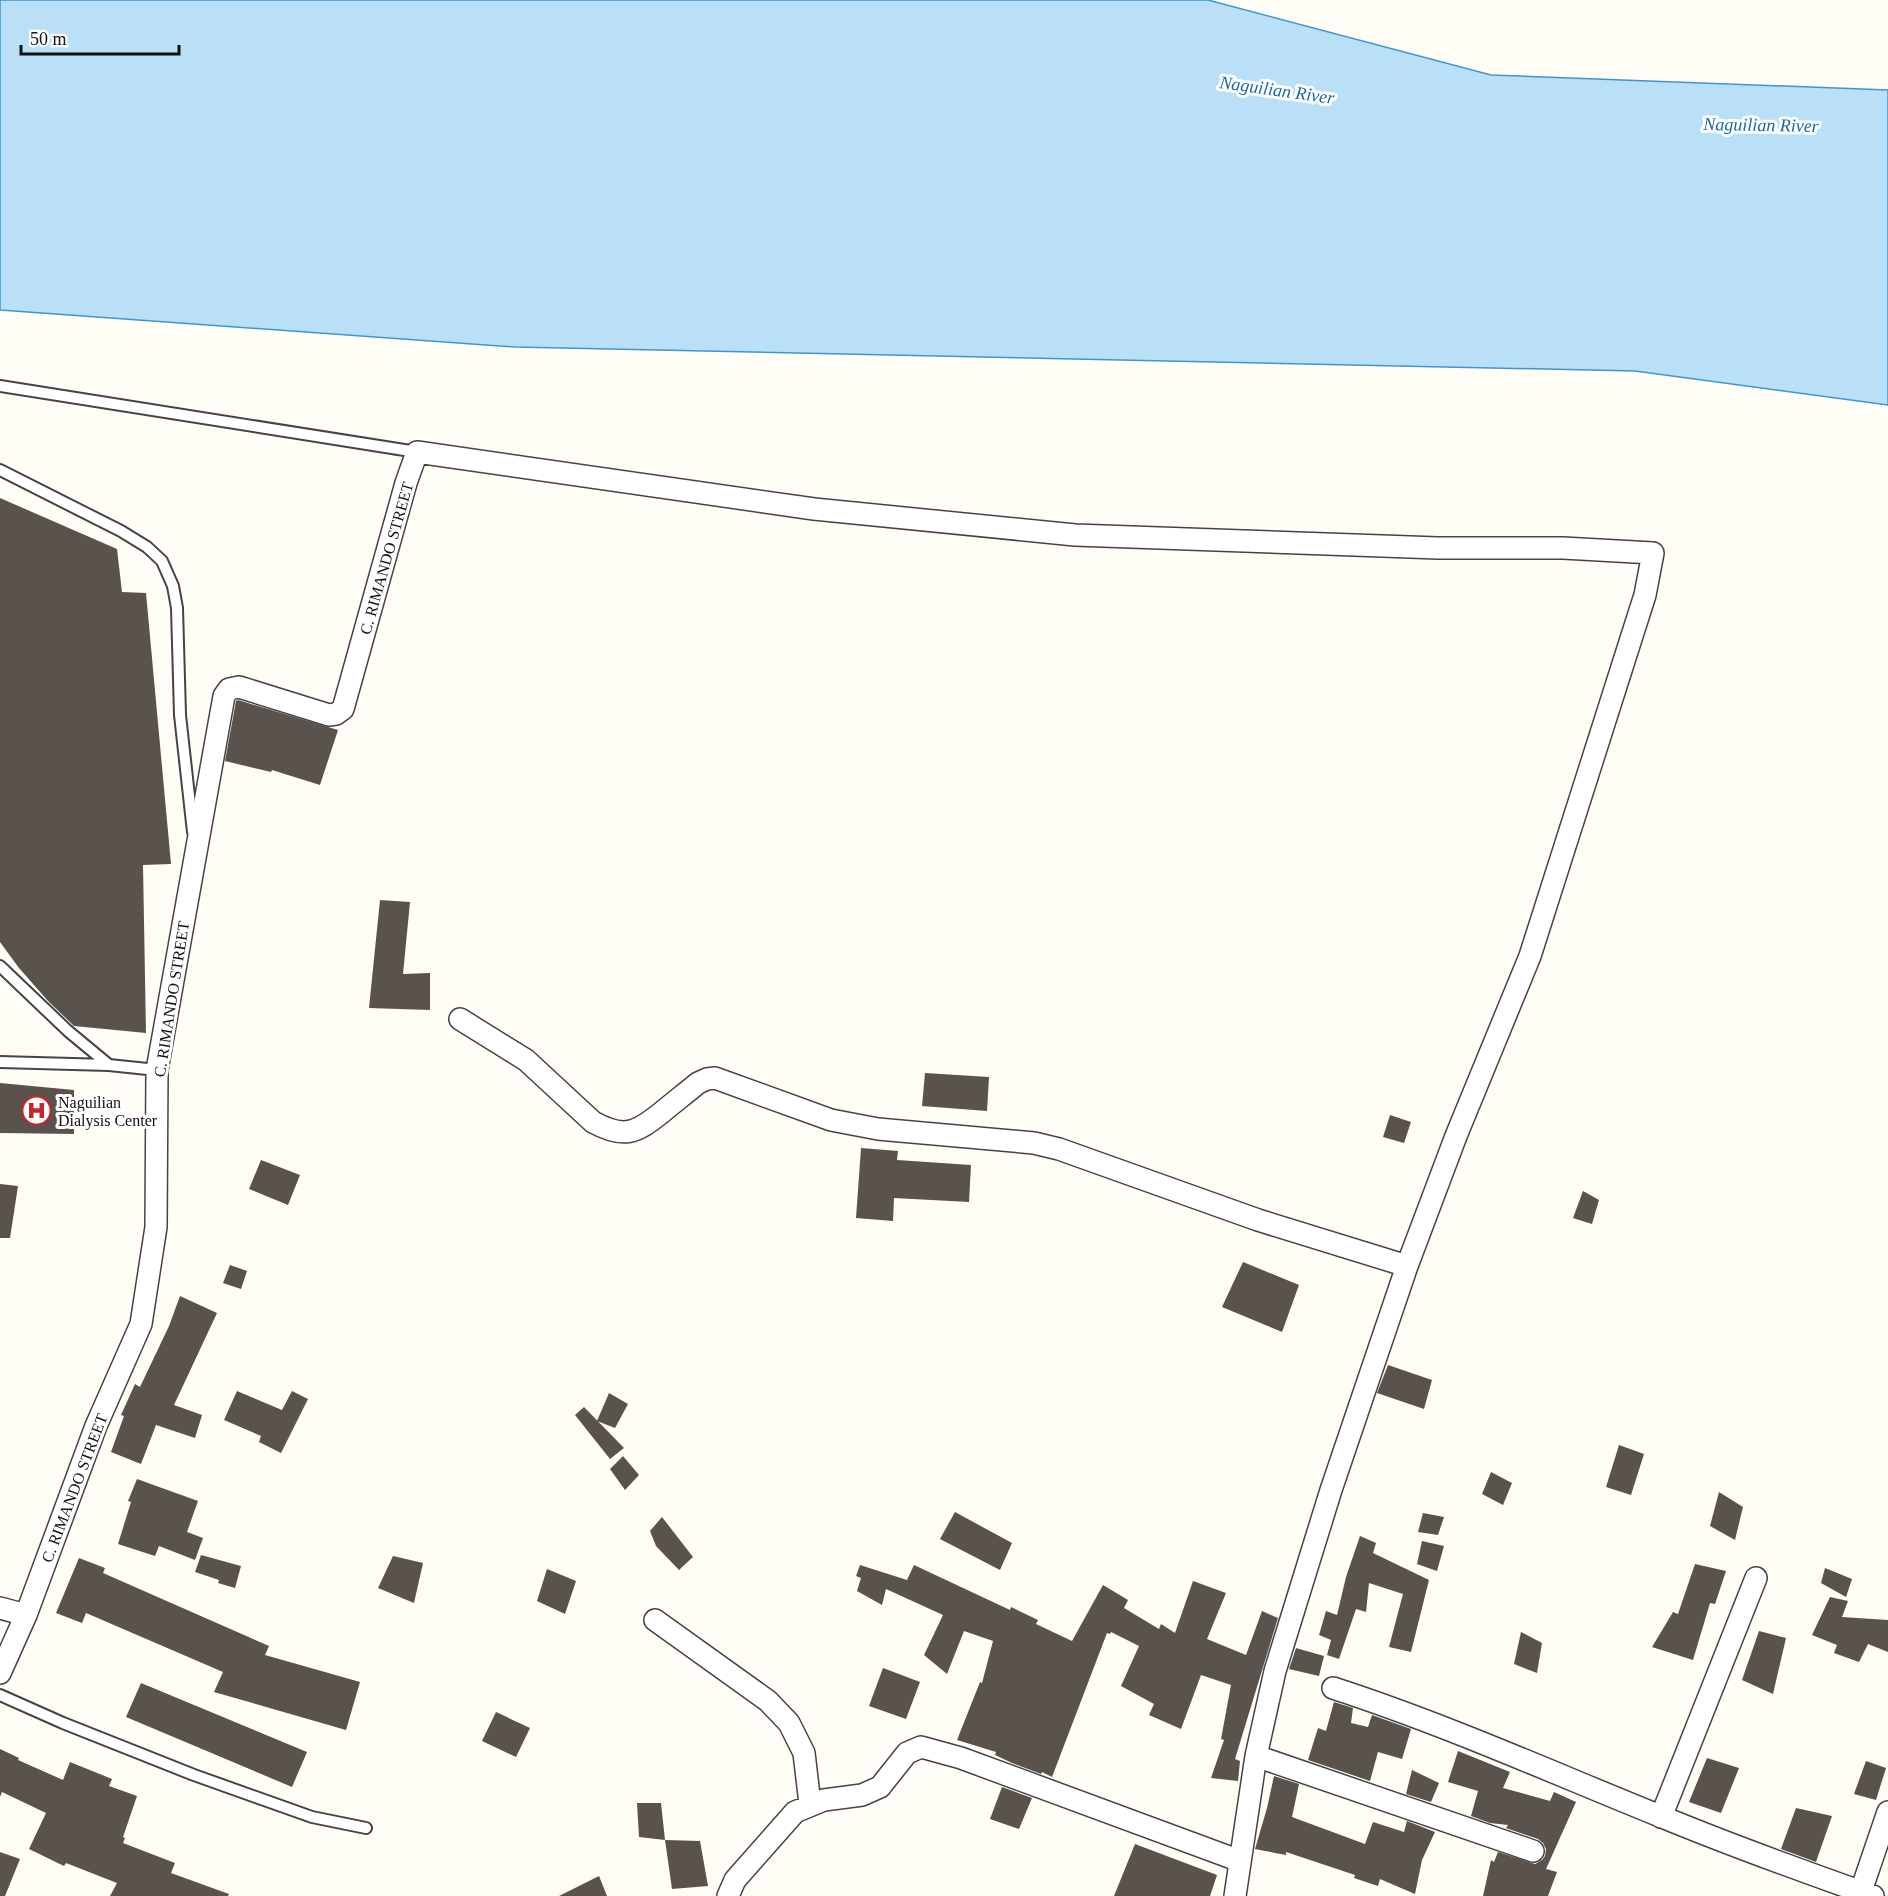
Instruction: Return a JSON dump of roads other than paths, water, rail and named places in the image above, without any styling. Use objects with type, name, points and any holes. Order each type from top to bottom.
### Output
[{"type":"street","name":"C. RIMANDO STREET","points":[[0,1673],[26,1615],[96,1426],[141,1324],[156,1227],[157,1070],[224,696],[230,689],[239,687],[329,715],[336,714],[344,708],[406,483],[417,452]]},
{"type":"street","points":[[417,452],[814,509],[1075,535],[1438,548],[1563,548],[1653,553],[1645,595],[1530,956],[1456,1136],[1407,1266],[1331,1490],[1284,1638],[1256,1756],[1234,1896]]},
{"type":"street","points":[[460,1019],[526,1060],[593,1122],[610,1130],[627,1133],[641,1129],[698,1083],[714,1078],[831,1120],[878,1129],[1034,1143],[1059,1149],[1258,1220],[1407,1266]]},
{"type":"street","points":[[1661,1817],[1756,1578]]},
{"type":"street","points":[[0,1608],[26,1615]]},
{"type":"street","points":[[655,1620],[768,1701],[789,1723],[804,1753],[810,1804]]},
{"type":"street","points":[[1333,1688],[1486,1743],[1661,1817],[1867,1894],[1888,1812]]},
{"type":"street","points":[[728,1896],[735,1880],[795,1812],[810,1804],[862,1795],[880,1787],[907,1753],[921,1747],[961,1758],[1240,1861]]},
{"type":"street","points":[[1256,1756],[1533,1851]]},
{"type":"lane","points":[[0,386],[417,452]]},
{"type":"lane","points":[[0,470],[121,531],[147,547],[162,561],[173,586],[177,608],[180,715],[195,853]]},
{"type":"lane","points":[[0,966],[68,1031],[109,1065]]},
{"type":"lane","points":[[0,1062],[109,1065],[157,1070]]},
{"type":"lane","points":[[0,1695],[63,1723],[215,1783],[312,1817],[366,1828]]},
{"type":"water","name":"Naguilian River","points":[[0,0],[1208,0],[1491,75],[1888,90],[1888,405],[1635,371],[515,347],[0,310]]},
{"type":"place","name":"Naguilian Dialysis Center","points":[[37,1111]]}]
